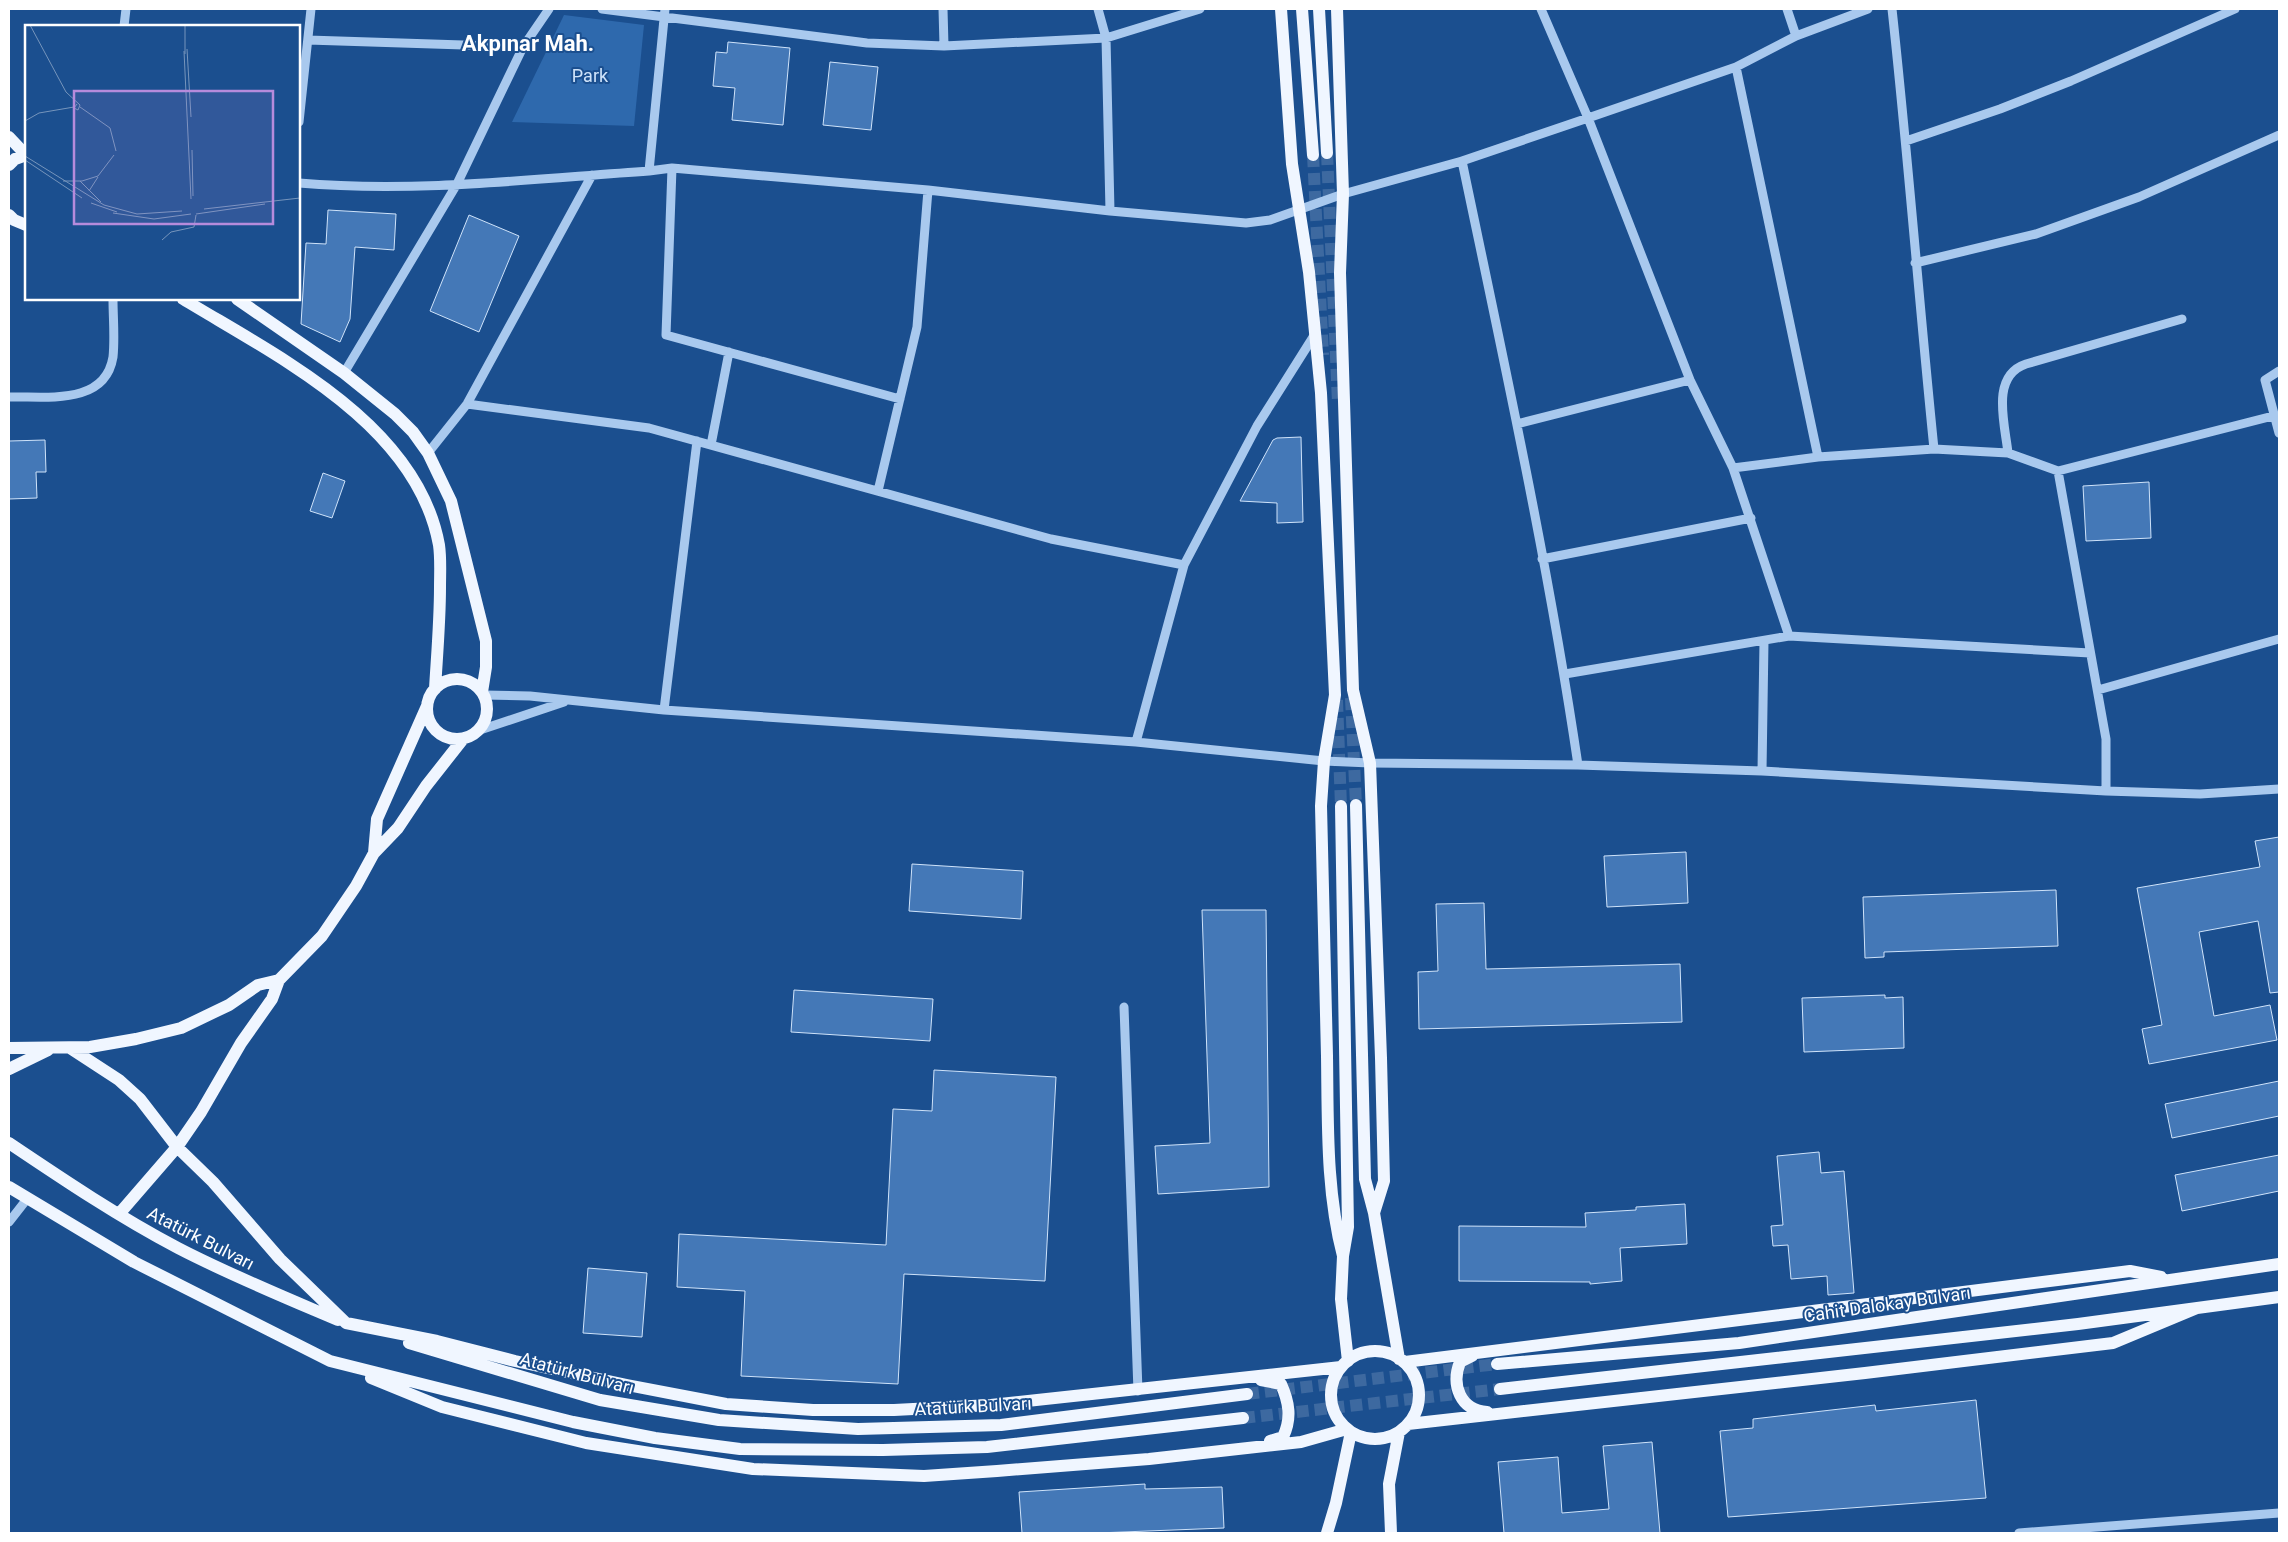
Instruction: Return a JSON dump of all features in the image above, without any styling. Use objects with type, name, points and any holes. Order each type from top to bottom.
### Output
[{"type":"main road","points":[[1281,9],[1292,164],[1309,272],[1321,393],[1335,695],[1324,760],[1321,806],[1330,1167],[1335,1224],[1343,1256]]},
{"type":"main road","points":[[1302,9],[1313,155]]},
{"type":"main road","points":[[1320,9],[1327,153]]},
{"type":"main road","points":[[1337,9],[1343,194],[1340,273],[1353,690],[1370,763],[1384,1181],[1374,1213]]},
{"type":"main road","points":[[9,138],[25,154]]},
{"type":"main road","points":[[9,165],[15,159],[25,155]]},
{"type":"main road","points":[[9,215],[14,220],[25,225]]},
{"type":"main road","points":[[185,300],[323,387],[371,427],[411,475],[424,495],[434,522],[440,547],[440,597],[435,689],[376,819],[374,853]]},
{"type":"main road","points":[[238,300],[344,373],[395,414],[413,432],[428,454],[441,477],[456,518],[486,641],[483,694]]},
{"type":"main road","points":[[119,1214],[177,1146],[201,1112],[246,1035],[272,999],[279,980],[322,936],[356,886],[374,853],[398,828],[426,786],[463,739],[480,730],[488,713],[487,704],[483,694],[470,682],[461,679],[452,680],[435,689]]},
{"type":"main road","points":[[427,706],[427,715],[436,731],[454,739],[463,739]]},
{"type":"main road","points":[[1356,805],[1365,1179],[1374,1213],[1402,1360]]},
{"type":"main road","points":[[1341,806],[1348,1227],[1343,1256],[1341,1299],[1344,1364],[1333,1380],[1331,1394],[1333,1409],[1340,1422],[1349,1430],[1364,1438],[1379,1439],[1403,1428],[1501,1413],[1866,1373],[2113,1343],[2197,1308]]},
{"type":"main road","points":[[9,1048],[70,1048],[136,1040],[181,1028],[229,1005],[258,985],[279,980]]},
{"type":"main road","points":[[70,1048],[119,1080],[140,1099],[177,1146],[213,1182],[280,1259],[346,1323],[437,1340],[515,1361],[726,1404],[813,1410],[894,1410],[991,1405],[1138,1391],[1344,1364],[1365,1352],[1379,1351],[1393,1355],[1402,1360],[1414,1374],[1419,1387],[1419,1402],[1415,1415],[1403,1428],[1389,1484],[1391,1533]]},
{"type":"main road","points":[[9,1069],[50,1049]]},
{"type":"main road","name":"Atatürk Bulvarı","points":[[9,1143],[119,1214],[178,1248],[238,1277],[346,1323],[600,1400],[719,1420],[858,1429],[1001,1425],[1247,1394]]},
{"type":"main road","points":[[9,1186],[27,1199],[134,1262],[330,1361],[442,1407],[586,1443],[753,1469],[924,1476],[1149,1458],[1301,1442],[1349,1430]]},
{"type":"main road","name":"Cahit Dalokay Bulvarı","points":[[1497,1364],[1739,1343],[2279,1264]]},
{"type":"main road","points":[[1402,1360],[1477,1354],[2130,1271],[2171,1279]]},
{"type":"main road","points":[[1500,1389],[2078,1324],[2279,1298]]},
{"type":"main road","points":[[1477,1354],[1460,1362],[1455,1375],[1457,1387],[1464,1403],[1476,1411],[1501,1413]]},
{"type":"main road","points":[[330,1361],[573,1422],[655,1438],[740,1449],[883,1450],[988,1447],[1243,1418]]},
{"type":"main road","points":[[1240,1378],[1281,1384],[1287,1398],[1289,1407],[1287,1427],[1283,1437],[1256,1446]]},
{"type":"main road","points":[[1327,1533],[1336,1503],[1349,1430]]},
{"type":"street","points":[[124,25],[126,9]]},
{"type":"street","points":[[300,113],[311,9]]},
{"type":"street","points":[[344,373],[457,184],[523,47],[549,9]]},
{"type":"street","points":[[602,9],[665,13],[867,43],[944,46],[1106,38],[1200,9]]},
{"type":"street","points":[[943,9],[944,46]]},
{"type":"street","points":[[1098,9],[1106,38],[1110,211]]},
{"type":"street","points":[[1541,9],[1588,118],[1690,380],[1734,468],[1789,636]]},
{"type":"street","points":[[1786,9],[1796,36]]},
{"type":"street","points":[[300,182],[353,187],[457,184],[672,168],[928,190],[1110,211],[1246,223],[1270,220],[1343,194],[1462,161],[1588,118],[1736,67],[1796,36],[1868,9]]},
{"type":"street","points":[[1892,9],[1934,449]]},
{"type":"street","points":[[1906,141],[2000,109],[2071,81],[2235,9]]},
{"type":"street","points":[[649,171],[665,13]]},
{"type":"street","points":[[308,40],[523,47]]},
{"type":"street","points":[[1736,67],[1818,457]]},
{"type":"street","points":[[1915,263],[2036,234],[2139,198],[2279,134]]},
{"type":"street","points":[[1462,161],[1517,424],[1564,674],[1578,765]]},
{"type":"street","points":[[672,168],[666,335],[900,399]]},
{"type":"street","points":[[428,454],[467,404],[592,175]]},
{"type":"street","points":[[878,491],[916,327],[928,190]]},
{"type":"street","points":[[9,397],[72,395],[85,392],[97,386],[108,374],[113,357],[113,300]]},
{"type":"street","points":[[2008,454],[2003,387],[2014,369],[2182,319]]},
{"type":"street","points":[[1136,742],[1184,565],[1257,426],[1316,334]]},
{"type":"street","points":[[711,445],[729,352]]},
{"type":"street","points":[[2279,371],[2265,380],[2279,433]]},
{"type":"street","points":[[1517,424],[1690,380]]},
{"type":"street","points":[[467,404],[649,428],[1051,539],[1184,565]]},
{"type":"street","points":[[1734,468],[1818,457],[1934,449],[2008,454],[2058,471],[2273,416]]},
{"type":"street","points":[[664,710],[697,442]]},
{"type":"street","points":[[2058,471],[2106,739],[2106,791]]},
{"type":"street","points":[[1542,559],[1751,518]]},
{"type":"street","points":[[1564,674],[1789,636],[2090,654]]},
{"type":"street","points":[[2098,690],[2279,639]]},
{"type":"street","points":[[1762,772],[1764,641]]},
{"type":"street","points":[[483,694],[530,696],[664,710],[1136,742],[1370,763],[1578,765],[1762,772],[2106,791],[2200,794],[2279,789]]},
{"type":"street","points":[[480,730],[567,701]]},
{"type":"street","points":[[1124,1007],[1138,1391]]},
{"type":"street","points":[[9,1222],[27,1199]]},
{"type":"street","points":[[2019,1533],[2279,1513]]},
{"type":"green space","name":"Park","points":[[564,15],[644,25],[634,126],[512,122]]},
{"type":"building","points":[[728,42],[790,48],[783,125],[732,120],[735,88],[713,86],[716,52],[727,53]]},
{"type":"building","points":[[830,62],[878,67],[871,130],[823,125]]},
{"type":"building","points":[[328,210],[396,214],[394,250],[355,247],[350,319],[340,342],[301,324],[306,243],[326,244]]},
{"type":"building","points":[[469,215],[519,236],[479,332],[430,311]]},
{"type":"building","points":[[1301,437],[1303,522],[1277,523],[1277,503],[1240,501],[1273,440],[1277,438]]},
{"type":"building","points":[[45,440],[46,472],[36,472],[37,498],[9,499],[9,441]]},
{"type":"building","points":[[323,473],[345,481],[332,518],[310,511]]},
{"type":"building","points":[[2149,482],[2151,538],[2086,541],[2083,486]]},
{"type":"building","points":[[2279,837],[2279,992],[2270,993],[2258,921],[2199,932],[2214,1016],[2270,1005],[2277,1040],[2149,1064],[2142,1029],[2162,1025],[2137,888],[2260,867],[2255,841]]},
{"type":"building","points":[[1686,852],[1688,903],[1607,907],[1604,856]]},
{"type":"building","points":[[912,864],[1023,871],[1021,919],[909,911]]},
{"type":"building","points":[[2056,890],[2058,946],[1884,952],[1884,957],[1865,958],[1863,897]]},
{"type":"building","points":[[1484,903],[1486,969],[1680,964],[1682,1022],[1419,1029],[1418,972],[1438,971],[1436,904]]},
{"type":"building","points":[[1202,910],[1266,910],[1269,1187],[1158,1194],[1155,1146],[1210,1143]]},
{"type":"building","points":[[794,990],[933,999],[930,1041],[791,1032]]},
{"type":"building","points":[[1885,995],[1885,998],[1903,997],[1904,1048],[1804,1052],[1802,998]]},
{"type":"building","points":[[934,1070],[1056,1077],[1045,1281],[904,1274],[898,1384],[741,1376],[745,1291],[677,1287],[679,1234],[886,1245],[893,1109],[932,1111]]},
{"type":"building","points":[[2279,1081],[2279,1116],[2172,1138],[2165,1104]]},
{"type":"building","points":[[1819,1152],[1821,1173],[1844,1171],[1854,1293],[1828,1295],[1827,1276],[1791,1279],[1788,1245],[1773,1246],[1771,1226],[1783,1225],[1777,1156]]},
{"type":"building","points":[[2279,1155],[2279,1191],[2182,1211],[2175,1175]]},
{"type":"building","points":[[1685,1204],[1687,1244],[1620,1248],[1622,1281],[1590,1284],[1590,1282],[1459,1281],[1459,1226],[1586,1227],[1585,1213],[1636,1210],[1636,1207]]},
{"type":"building","points":[[588,1268],[647,1273],[642,1337],[583,1333]]},
{"type":"building","points":[[1976,1400],[1986,1498],[1728,1517],[1720,1431],[1753,1428],[1753,1419],[1875,1405],[1876,1411]]},
{"type":"building","points":[[1652,1442],[1660,1533],[1504,1533],[1498,1462],[1558,1457],[1562,1513],[1609,1509],[1603,1446]]},
{"type":"building","points":[[1145,1484],[1145,1489],[1222,1487],[1224,1528],[1097,1533],[1022,1533],[1019,1492]]},
{"type":"tunnel","points":[[1327,153],[1338,403]]},
{"type":"tunnel","points":[[1313,155],[1323,355]]},
{"type":"tunnel","points":[[1351,698],[1356,805]]},
{"type":"tunnel","points":[[1337,700],[1341,806]]},
{"type":"tunnel","points":[[1247,1394],[1497,1364]]},
{"type":"tunnel","points":[[1243,1418],[1500,1389]]},
{"type":"district","name":"Akpınar Mah.","points":[[528,43]]}]
